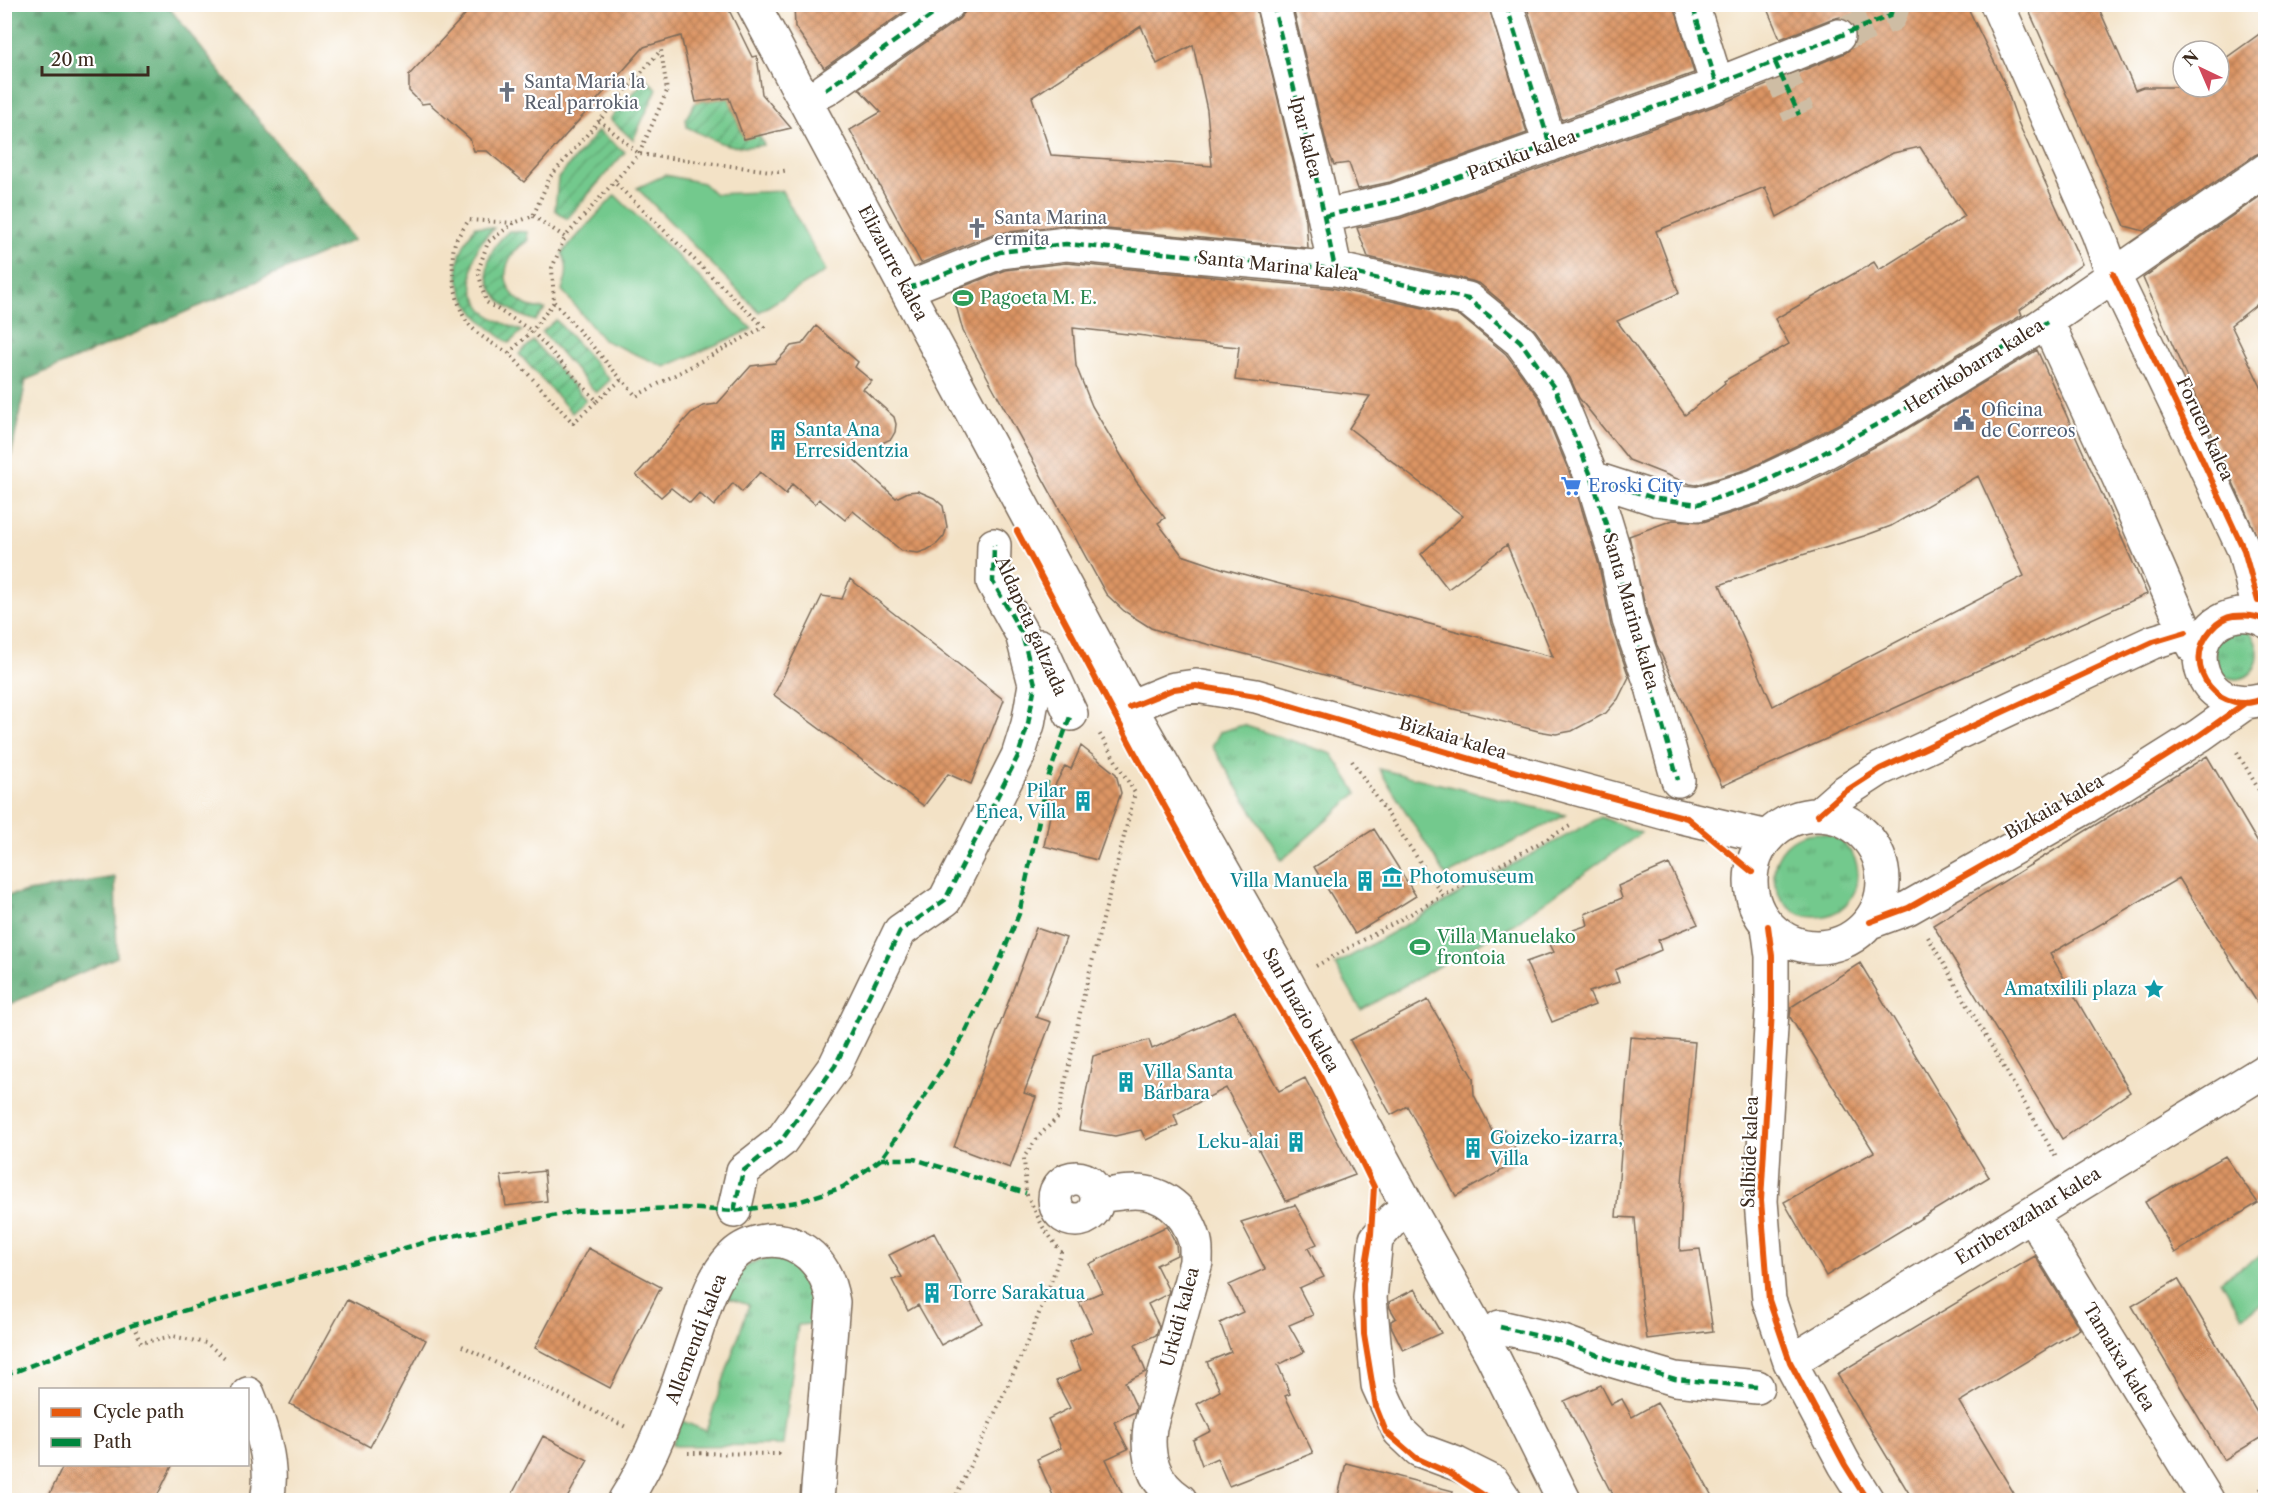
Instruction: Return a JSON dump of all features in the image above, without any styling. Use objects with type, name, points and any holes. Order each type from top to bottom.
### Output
[{"type":"street","name":"Elizaurre kalea","points":[[753,4],[1032,522]]},
{"type":"street","points":[[825,90],[948,4]]},
{"type":"street","name":"Ipar kalea","points":[[1273,4],[1325,216],[1335,269]]},
{"type":"street","points":[[1506,4],[1550,145]]},
{"type":"street","points":[[1692,4],[1720,83]]},
{"type":"street","name":"Foruen kalea","points":[[1996,4],[2098,233],[2113,274],[2244,550],[2259,610]]},
{"type":"street","name":"Patxiku kalea","points":[[1325,216],[1395,200],[1720,83],[1838,36]]},
{"type":"street","name":"Herrikobarra kalea","points":[[1592,478],[1657,499],[1698,504],[1755,486],[1820,455],[1896,414],[2047,322],[2265,170]]},
{"type":"street","name":"Santa Marina kalea","points":[[907,289],[1000,252],[1066,243],[1335,269],[1468,299],[1520,341],[1555,389],[1592,478],[1617,560],[1629,620],[1652,687],[1678,780]]},
{"type":"street","points":[[2047,322],[2197,641],[2201,670],[2207,684],[2223,698],[2255,700]]},
{"type":"street","name":"Aldapeta galtzada","points":[[1032,522],[994,545],[1071,714]]},
{"type":"street","name":"San Inazio kalea","points":[[1032,522],[1130,707],[1287,983],[1492,1355],[1564,1500]]},
{"type":"street","points":[[734,1211],[743,1171],[781,1141],[835,1066],[900,930],[945,900],[1018,756],[1028,724],[1035,684],[1022,634],[993,582],[994,545]]},
{"type":"street","points":[[1818,815],[1843,793],[1880,769],[2153,642],[2197,641],[2216,624],[2230,616],[2259,610]]},
{"type":"street","name":"Bizkaia kalea","points":[[1130,707],[1173,689],[1196,686],[1256,696],[1491,765],[1686,818],[1767,837]]},
{"type":"street","name":"Bizkaia kalea","points":[[1870,922],[1908,908],[2084,808],[2255,700]]},
{"type":"street","points":[[1818,815],[1839,818],[1858,828],[1872,843],[1881,862],[1884,883],[1880,904],[1870,922],[1856,935],[1839,945],[1820,948],[1801,946],[1784,939],[1768,926],[1758,910],[1752,892],[1752,872],[1756,853],[1767,837],[1791,821],[1818,815]]},
{"type":"street","name":"Bizkaia kalea","points":[[1686,818],[1752,872]]},
{"type":"street","name":"Salbide kalea","points":[[1768,926],[1772,956],[1772,1010],[1761,1201],[1769,1300],[1790,1362],[1845,1465],[1867,1500]]},
{"type":"street","name":"Salbide kalea","points":[[1772,1010],[1781,992],[1820,948]]},
{"type":"street","name":"Erriberazahar kalea","points":[[1790,1362],[2265,1070]]},
{"type":"street","name":"Urkidi kalea","points":[[1097,1196],[1136,1192],[1155,1196],[1174,1205],[1188,1222],[1195,1240],[1196,1262],[1148,1440],[1151,1467],[1166,1489],[1180,1500]]},
{"type":"street","points":[[1409,1208],[1394,1218],[1376,1239],[1370,1299],[1378,1385],[1400,1431],[1419,1450],[1457,1464],[1493,1482],[1505,1500]]},
{"type":"street","name":"Tamaixa kalea","points":[[2031,1214],[2206,1500]]},
{"type":"street","name":"Allemendi kalea","points":[[625,1500],[657,1443],[718,1275],[732,1256],[745,1248],[760,1242],[776,1240],[790,1243],[812,1256],[827,1279],[833,1302],[817,1500]]},
{"type":"street","points":[[1500,1327],[1560,1341],[1614,1361],[1675,1379],[1757,1387]]},
{"type":"street","points":[[249,1400],[263,1432],[270,1488],[267,1500]]},
{"type":"path","points":[[597,402],[532,331],[486,302],[478,271],[488,242],[514,222],[533,216],[550,177],[661,50],[667,91],[639,154],[613,181],[565,237],[552,268],[554,302],[636,396],[764,327],[613,181]]},
{"type":"path","points":[[599,120],[639,154],[778,172],[789,170]]},
{"type":"path","points":[[533,216],[565,237]]},
{"type":"path","points":[[514,222],[469,220],[455,242],[453,273],[458,305],[468,322],[483,338],[508,352],[573,423],[622,379]]},
{"type":"path","points":[[508,352],[532,331],[554,302]]},
{"type":"path","points":[[954,1500],[1016,1367],[1048,1291],[1061,1252],[1043,1227],[1026,1193],[1024,1157],[1039,1136],[1058,1116],[1083,994],[1135,793],[1095,727],[1071,714]]},
{"type":"path","points":[[2234,746],[2265,802]]},
{"type":"path","points":[[1351,760],[1443,896]]},
{"type":"path","points":[[1308,971],[1574,824]]},
{"type":"path","points":[[1927,934],[2061,1164]]},
{"type":"path","points":[[133,1325],[141,1343],[172,1336],[206,1343],[239,1378]]},
{"type":"path","points":[[462,1346],[629,1429]]},
{"type":"path","points":[[686,1453],[780,1454]]},
{"type":"path","points":[[2260,1490],[2265,1486]]},
{"type":"green space","points":[[5,4],[167,5],[354,240],[26,380],[5,488]]},
{"type":"green space","points":[[646,79],[657,89],[633,140],[610,119]]},
{"type":"green space","points":[[729,98],[744,139],[759,135],[764,145],[732,146],[706,137],[687,127],[686,118],[696,102]]},
{"type":"green space","points":[[598,131],[625,152],[567,219],[555,210],[558,178]]},
{"type":"green space","points":[[665,175],[703,183],[715,194],[782,191],[826,271],[759,312],[637,188]]},
{"type":"green space","points":[[615,195],[752,329],[665,367],[603,340],[562,290],[566,263],[562,253]]},
{"type":"green space","points":[[475,226],[494,228],[480,244],[474,258],[472,285],[474,293],[489,315],[522,331],[509,343],[478,317],[463,295],[459,282],[460,255]]},
{"type":"green space","points":[[509,231],[527,232],[528,241],[512,255],[506,273],[510,290],[517,298],[526,305],[545,309],[535,321],[519,315],[506,306],[496,296],[490,284],[487,271],[489,258],[496,244]]},
{"type":"green space","points":[[556,320],[610,380],[596,393],[542,332]]},
{"type":"green space","points":[[533,341],[586,400],[572,413],[519,354]]},
{"type":"green space","points":[[2224,631],[2249,631],[2255,640],[2258,650],[2257,660],[2249,675],[2241,679],[2219,673],[2213,644]]},
{"type":"green space","points":[[1243,725],[1332,754],[1357,793],[1282,860],[1212,746],[1220,732]]},
{"type":"green space","points":[[1379,769],[1566,815],[1446,876]]},
{"type":"green space","points":[[1601,817],[1641,833],[1515,923],[1361,1010],[1335,965],[1480,882]]},
{"type":"green space","points":[[1816,833],[1832,836],[1846,845],[1855,859],[1858,875],[1855,891],[1846,905],[1832,914],[1816,917],[1800,914],[1786,905],[1777,891],[1774,875],[1777,859],[1786,845],[1800,836]]},
{"type":"green space","points":[[115,877],[117,957],[5,1006],[5,896]]},
{"type":"green space","points":[[2265,1253],[2265,1302],[2242,1316],[2221,1280]]},
{"type":"green space","points":[[771,1258],[795,1264],[803,1271],[813,1288],[821,1323],[798,1325],[783,1445],[677,1446],[672,1444],[682,1421],[706,1431],[749,1305],[724,1297],[742,1270],[754,1262]]},
{"type":"building","name":"Santa Maria la Real parrokia","points":[[475,4],[726,4],[752,57],[757,56],[762,94],[791,128],[744,139],[729,98],[696,102],[681,36],[644,47],[524,182],[487,151],[474,151],[470,139],[429,103],[422,104],[409,91],[409,75]]},
{"type":"building","points":[[794,4],[915,4],[824,68],[795,27]]},
{"type":"building","points":[[966,4],[1255,4],[1300,190],[1308,248],[1064,225],[993,234],[921,263],[850,130],[881,112],[859,89],[959,19],[965,12]],"holes":[[[1141,26],[1157,64],[1193,45],[1207,110],[1212,166],[1051,155],[1032,97]]]},
{"type":"building","points":[[1292,4],[1488,4],[1527,133],[1390,182],[1358,189],[1349,163],[1334,165],[1328,150]]},
{"type":"building","points":[[1526,4],[1674,4],[1694,73],[1562,120]]},
{"type":"building","points":[[1765,4],[1966,4],[2004,82],[2018,122],[2082,264],[2020,310],[2022,315],[1887,398],[1748,469],[1696,485],[1629,460],[1579,398],[1570,378],[1535,330],[1480,284],[1368,257],[1357,228],[1401,218],[1723,103],[1845,53],[1853,47],[1857,38],[1855,29],[1849,21],[1840,17],[1780,39]],"holes":[[[1920,147],[1965,216],[1879,270],[1874,262],[1775,319],[1789,344],[1724,381],[1725,383],[1685,415],[1617,321],[1679,293],[1656,231],[1765,187],[1777,217],[1893,153]]]},
{"type":"building","points":[[2026,4],[2097,4],[2135,90],[2143,87],[2171,87],[2171,99],[2231,99],[2231,54],[2265,30],[2265,151],[2255,155],[2144,231],[2125,226]]},
{"type":"building","points":[[2265,193],[2265,298],[2231,325],[2265,395],[2265,555],[2143,278]]},
{"type":"building","points":[[1066,263],[1332,288],[1460,316],[1506,354],[1539,398],[1574,484],[1599,565],[1611,626],[1629,677],[1618,699],[1606,713],[1572,731],[1556,734],[1538,731],[1169,634],[1151,628],[1124,611],[1106,594],[963,331],[952,291],[1005,270]],"holes":[[[1073,328],[1172,341],[1239,347],[1235,380],[1370,396],[1349,428],[1463,516],[1421,554],[1448,589],[1507,545],[1553,657],[1224,569],[1182,555],[1158,523],[1165,518],[1136,481],[1092,406],[1076,366]]]},
{"type":"building","name":"Santa Ana Erresidentzia","points":[[816,326],[858,362],[855,367],[872,381],[863,389],[894,417],[896,424],[891,439],[851,457],[896,498],[908,492],[918,491],[934,498],[943,506],[947,527],[944,536],[927,550],[918,553],[902,551],[853,511],[845,520],[819,499],[815,504],[792,484],[786,494],[760,472],[742,492],[733,483],[714,506],[699,493],[690,503],[671,488],[661,497],[636,475],[691,413],[703,406],[717,404],[751,366],[775,363],[791,346],[802,344]]},
{"type":"building","points":[[2037,350],[2147,594],[1722,786],[1657,645],[1647,615],[1629,536],[1673,520],[1703,522],[1763,503],[1829,472],[1905,430]],"holes":[[[1978,476],[2024,576],[1773,706],[1720,585],[1891,526]]]},
{"type":"building","points":[[850,579],[1004,700],[971,784],[948,774],[924,806],[774,695],[822,596],[842,599]]},
{"type":"building","name":"Pilar Enea, Villa","points":[[1081,746],[1116,774],[1121,793],[1097,860],[1044,846],[1051,810],[1043,808],[1065,766],[1071,769]]},
{"type":"building","points":[[2207,756],[2265,855],[2265,1015],[2179,878],[2050,954],[2130,1092],[2062,1139],[1933,925]]},
{"type":"building","name":"Villa Manuela","points":[[1374,829],[1416,896],[1355,934],[1314,867]]},
{"type":"building","points":[[1669,864],[1698,924],[1658,940],[1661,950],[1615,970],[1619,982],[1589,992],[1595,1005],[1552,1022],[1526,962],[1554,952],[1547,939],[1588,925],[1585,914],[1622,898],[1618,886]]},
{"type":"building","points":[[1036,928],[1066,938],[1036,1017],[1051,1022],[1024,1093],[1036,1097],[1010,1168],[954,1147]]},
{"type":"building","points":[[1860,963],[1989,1177],[1826,1276],[1784,1202],[1874,1152],[1790,1017],[1791,1007]]},
{"type":"building","points":[[1428,1000],[1473,1078],[1474,1095],[1494,1134],[1504,1129],[1522,1159],[1456,1196],[1407,1106],[1391,1115],[1350,1040]]},
{"type":"building","points":[[1235,1011],[1279,1091],[1305,1078],[1355,1175],[1286,1201],[1226,1088],[1174,1115],[1178,1125],[1146,1140],[1141,1130],[1115,1136],[1079,1130],[1093,1056],[1149,1040],[1152,1049]]},
{"type":"building","points":[[1630,1037],[1695,1042],[1682,1183],[1680,1251],[1700,1249],[1713,1331],[1647,1339],[1641,1297],[1635,1218],[1616,1217]]},
{"type":"building","points":[[2225,1156],[2258,1203],[2175,1253],[2145,1202]]},
{"type":"building","points":[[544,1171],[547,1201],[506,1206],[501,1176]]},
{"type":"building","points":[[1295,1205],[1317,1244],[1308,1248],[1324,1277],[1299,1288],[1313,1315],[1289,1325],[1304,1352],[1278,1365],[1290,1394],[1285,1396],[1313,1453],[1229,1486],[1217,1458],[1202,1465],[1193,1440],[1211,1431],[1197,1404],[1220,1391],[1207,1362],[1231,1352],[1220,1323],[1243,1312],[1229,1285],[1265,1269],[1241,1222]]},
{"type":"building","points":[[1167,1226],[1176,1244],[1177,1255],[1156,1265],[1169,1291],[1168,1294],[1148,1304],[1159,1326],[1156,1335],[1135,1345],[1146,1372],[1125,1382],[1136,1406],[1135,1412],[1114,1422],[1128,1449],[1106,1459],[1125,1500],[1055,1500],[1037,1459],[1061,1448],[1048,1419],[1070,1408],[1056,1381],[1081,1370],[1069,1342],[1093,1331],[1079,1302],[1102,1292],[1089,1264]]},
{"type":"building","name":"Torre Sarakatua","points":[[934,1233],[982,1323],[941,1345],[918,1305],[908,1311],[892,1280],[902,1277],[889,1255]]},
{"type":"building","points":[[588,1248],[661,1287],[610,1388],[535,1348]]},
{"type":"building","points":[[2035,1256],[2080,1329],[1959,1402],[2018,1500],[1913,1500],[1837,1374]]},
{"type":"building","points":[[2178,1279],[2265,1426],[2265,1435],[2224,1460],[2132,1306]]},
{"type":"building","points":[[1415,1289],[1441,1333],[1403,1350],[1391,1326],[1391,1321],[1396,1318],[1389,1302]]},
{"type":"building","points":[[347,1300],[426,1340],[370,1447],[290,1404]]},
{"type":"building","points":[[1601,1385],[1611,1404],[1622,1399],[1632,1417],[1657,1403],[1690,1455],[1714,1500],[1615,1500],[1564,1401]]},
{"type":"building","points":[[543,1436],[588,1460],[566,1500],[509,1500]]},
{"type":"building","points":[[1346,1463],[1453,1491],[1452,1500],[1337,1500]]},
{"type":"building","points":[[63,1466],[172,1466],[155,1500],[47,1500]]},
{"type":"tunnel","points":[[1838,36],[1890,16],[1894,4]]},
{"type":"tunnel","points":[[1775,62],[1799,115]]},
{"type":"marked path","points":[[825,90],[948,4]]},
{"type":"marked path","points":[[1273,4],[1318,186],[1335,269]]},
{"type":"marked path","points":[[1506,4],[1550,145]]},
{"type":"marked path","points":[[1325,216],[1395,200],[1717,85],[1692,4]]},
{"type":"marked path","points":[[1723,82],[1890,16],[1894,4]]},
{"type":"marked path","points":[[1775,62],[1799,115]]},
{"type":"marked path","points":[[907,289],[1000,252],[1066,244],[1335,269],[1468,299],[1520,341],[1555,389],[1592,478],[1657,499],[1698,504],[1755,486],[1820,455],[1896,414],[2047,322]]},
{"type":"marked path","points":[[1592,478],[1617,560],[1629,620],[1652,687],[1678,780]]},
{"type":"marked path","points":[[734,1211],[743,1171],[781,1141],[835,1066],[900,931],[945,900],[1018,756],[1028,724],[1035,684],[1022,634],[993,582],[994,545]]},
{"type":"marked path","points":[[4,1376],[133,1325],[433,1240],[577,1211],[684,1208],[734,1211],[798,1202],[843,1187],[881,1159],[919,1105],[963,1037],[998,965],[1019,914],[1048,778],[1071,714]]},
{"type":"marked path","points":[[881,1159],[914,1159],[1026,1193]]},
{"type":"marked path","points":[[1500,1327],[1560,1341],[1614,1361],[1675,1379],[1757,1387]]},
{"type":"cycle path","points":[[2113,274],[2244,550],[2258,601],[2266,597]]},
{"type":"cycle path","points":[[1017,531],[1135,753],[1245,951],[1320,1076],[1374,1187],[1371,1234],[1363,1283],[1364,1334],[1376,1407],[1386,1432],[1416,1458],[1451,1474],[1491,1500]]},
{"type":"cycle path","points":[[2266,621],[2247,616],[2224,619],[2211,630],[2202,644],[2199,659],[2202,674],[2221,696],[2234,702],[2250,703],[2266,697]]},
{"type":"cycle path","points":[[1818,815],[1843,793],[1880,769],[2153,642],[2186,632]]},
{"type":"cycle path","points":[[1130,707],[1174,689],[1196,686],[1256,696],[1491,765],[1687,818],[1752,872]]},
{"type":"cycle path","points":[[1870,922],[1908,908],[2084,808],[2200,735],[2245,703]]},
{"type":"cycle path","points":[[1768,926],[1772,956],[1772,1010],[1761,1201],[1769,1300],[1790,1362],[1845,1465],[1867,1500]]},
{"type":"place","name":"Santa Maria la Real parrokia","points":[[507,92]]},
{"type":"place","name":"Santa Marina ermita","points":[[977,228]]},
{"type":"place","name":"Pagoeta M. E.","points":[[963,298]]},
{"type":"place","name":"Oficina de Correos","points":[[1964,420]]},
{"type":"place","name":"Santa Ana Erresidentzia","points":[[778,440]]},
{"type":"place","name":"Eroski City","points":[[1571,486]]},
{"type":"place","name":"Pilar Enea, Villa","points":[[1083,801]]},
{"type":"place","name":"Photomuseum","points":[[1392,877]]},
{"type":"place","name":"Villa Manuela","points":[[1365,881]]},
{"type":"place","name":"Villa Manuelako frontoia","points":[[1420,947]]},
{"type":"place","name":"Amatxilili plaza","points":[[2154,989]]},
{"type":"place","name":"Villa Santa Bárbara","points":[[1126,1082]]},
{"type":"place","name":"Leku-alai","points":[[1296,1142]]},
{"type":"place","name":"Goizeko-izarra, Villa","points":[[1473,1148]]},
{"type":"place","name":"Torre Sarakatua","points":[[932,1293]]}]
